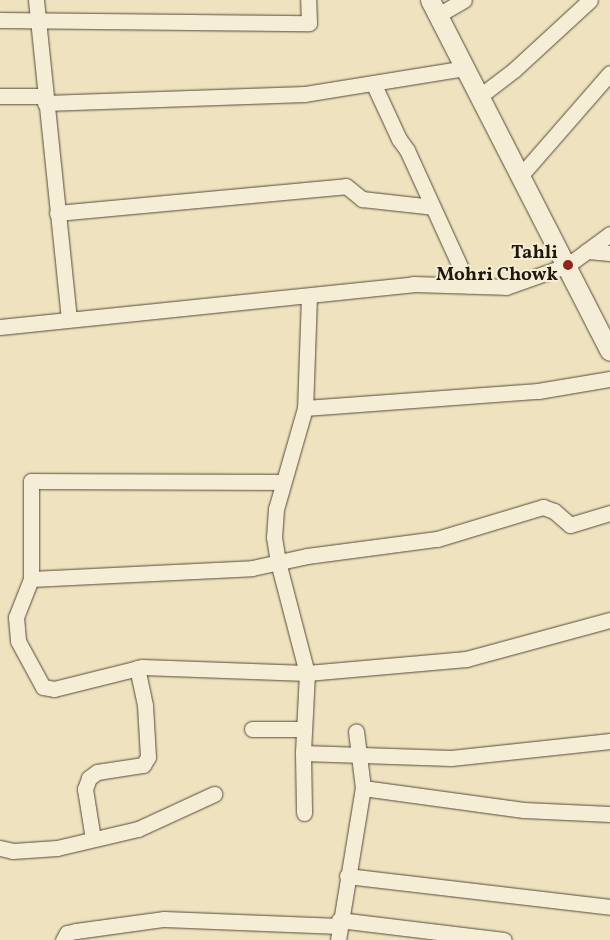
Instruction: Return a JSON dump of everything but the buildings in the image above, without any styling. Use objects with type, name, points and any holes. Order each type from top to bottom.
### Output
[{"type":"street","points":[[36,0],[36,22],[69,319]]},
{"type":"street","points":[[0,20],[36,22],[309,23],[308,0]]},
{"type":"street","points":[[464,0],[434,8],[568,265],[610,351]]},
{"type":"street","points":[[480,96],[514,70],[590,0]]},
{"type":"street","points":[[0,96],[45,99],[305,94],[465,68]]},
{"type":"street","points":[[521,175],[610,73]]},
{"type":"street","points":[[374,84],[469,286]]},
{"type":"street","points":[[57,213],[346,186],[362,199],[433,208]]},
{"type":"street","points":[[0,327],[413,284],[506,287],[568,265],[610,234]]},
{"type":"street","points":[[587,251],[610,253]]},
{"type":"street","points":[[304,813],[303,729],[307,673],[278,562],[276,509],[305,408],[309,296]]},
{"type":"street","points":[[305,408],[538,391],[610,378]]},
{"type":"street","points":[[283,482],[31,481],[31,579],[16,618],[18,641],[43,687],[54,689],[137,668],[307,673],[466,659],[610,620]]},
{"type":"street","points":[[31,579],[252,568],[278,562],[437,539],[543,507],[554,511],[570,525],[610,513]]},
{"type":"street","points":[[93,838],[85,790],[89,778],[97,772],[143,765],[148,757],[145,705],[137,668]]},
{"type":"street","points":[[252,728],[303,729]]},
{"type":"street","points":[[338,929],[363,788],[356,731]]},
{"type":"street","points":[[303,753],[452,758],[610,741]]},
{"type":"street","points":[[363,788],[524,810],[610,814]]},
{"type":"street","points":[[0,848],[13,851],[57,848],[93,838],[138,829],[214,794]]},
{"type":"street","points":[[347,876],[610,907]]},
{"type":"street","points":[[63,940],[67,933],[76,930],[164,919],[504,940]]},
{"type":"place","name":"Tahli Mohri Chowk","points":[[568,265]]}]
